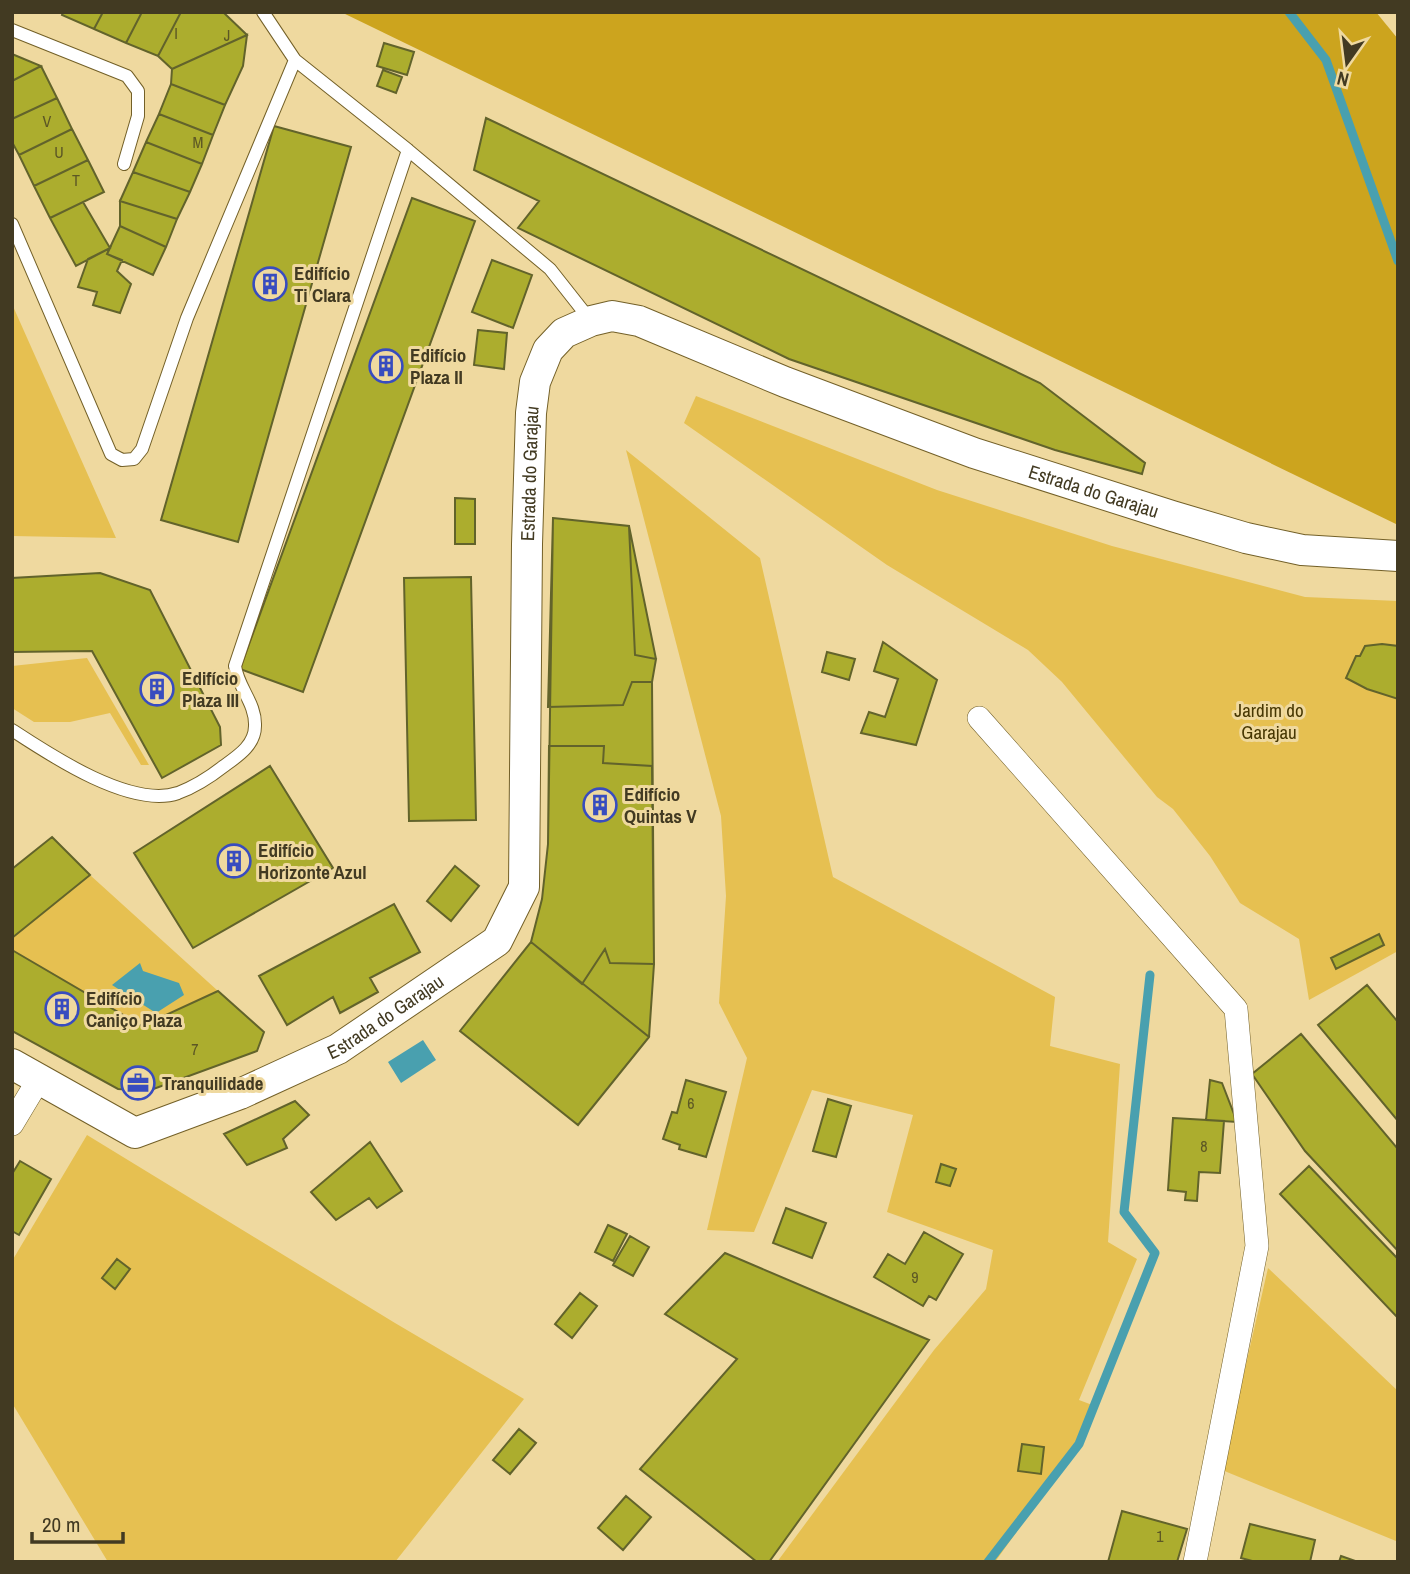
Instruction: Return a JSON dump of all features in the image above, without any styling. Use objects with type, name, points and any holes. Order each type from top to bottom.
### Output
[{"type":"street","name":"Estrada do Garajau","points":[[12,1064],[135,1133],[240,1094],[338,1049],[497,941],[524,887],[527,544],[531,413],[535,382],[548,350],[564,333],[591,321],[612,316],[639,321],[785,382],[974,453],[1245,538],[1302,550],[1398,556]]},
{"type":"street","points":[[979,718],[1236,1009],[1257,1246],[1195,1562]]},
{"type":"street","points":[[12,1124],[39,1079]]},
{"type":"lane","points":[[263,12],[295,60],[550,269],[591,321]]},
{"type":"lane","points":[[12,30],[127,76],[138,91],[138,116],[124,164]]},
{"type":"lane","points":[[12,224],[111,454],[122,460],[134,459],[142,449],[187,318],[295,60]]},
{"type":"lane","points":[[12,730],[49,755],[122,791],[157,796],[176,794],[208,778],[242,753],[251,741],[255,727],[251,703],[237,680],[234,666],[408,150]]},
{"type":"green space","points":[[12,304],[116,538],[12,536]]},
{"type":"green space","name":"Jardim do Garajau","points":[[696,396],[937,490],[1112,546],[1305,597],[1398,601],[1398,951],[1309,1000],[1299,939],[1240,903],[1210,856],[1173,809],[1157,797],[1062,682],[1028,650],[887,565],[684,423]]},
{"type":"green space","points":[[626,450],[760,558],[833,877],[1055,997],[1050,1046],[1120,1064],[1108,1242],[1137,1259],[1079,1400],[1095,1406],[1079,1444],[995,1562],[777,1562],[934,1350],[986,1289],[993,1250],[887,1212],[913,1115],[812,1090],[754,1232],[707,1230],[747,1058],[719,1003],[726,896],[721,816]]},
{"type":"green space","points":[[87,658],[149,765],[141,765],[110,713],[70,722],[34,722],[12,708],[12,666]]},
{"type":"green space","points":[[90,875],[218,991],[142,1026],[12,950],[12,938]]},
{"type":"green space","points":[[87,1135],[524,1399],[395,1562],[108,1562],[12,1403],[12,1261]]},
{"type":"green space","points":[[1268,1268],[1398,1391],[1396,1541],[1222,1470]]},
{"type":"shaded area","points":[[341,12],[1376,12],[1398,39],[1398,525]]},
{"type":"water","points":[[140,963],[143,971],[179,983],[184,995],[156,1013],[112,985]]},
{"type":"water","points":[[423,1040],[436,1060],[401,1083],[388,1062]]},
{"type":"building","points":[[63,12],[103,12],[94,29],[62,15]]},
{"type":"building","points":[[103,12],[142,12],[126,43],[94,29]]},
{"type":"building","points":[[142,12],[181,12],[158,56],[126,43]]},
{"type":"building","points":[[181,12],[223,12],[247,35],[172,69],[158,56]]},
{"type":"building","points":[[247,35],[243,66],[225,105],[171,84],[172,69]]},
{"type":"building","points":[[384,43],[414,52],[407,75],[377,66]]},
{"type":"building","points":[[12,54],[41,66],[12,81]]},
{"type":"building","points":[[41,66],[57,98],[12,119],[12,81]]},
{"type":"building","points":[[383,70],[402,77],[396,93],[377,86]]},
{"type":"building","points":[[171,84],[225,105],[213,135],[159,114]]},
{"type":"building","points":[[57,98],[72,129],[19,155],[12,142],[12,119]]},
{"type":"building","points":[[159,114],[213,135],[202,164],[146,142]]},
{"type":"building","points":[[486,118],[1040,383],[1145,463],[1142,474],[1055,450],[789,359],[518,228],[539,201],[474,170]]},
{"type":"building","name":"Edifício Ti Clara","points":[[274,126],[351,147],[238,542],[161,520]]},
{"type":"building","points":[[72,129],[88,160],[34,186],[19,155]]},
{"type":"building","points":[[146,142],[202,164],[190,192],[133,172]]},
{"type":"building","points":[[88,160],[104,192],[50,218],[34,186]]},
{"type":"building","points":[[133,172],[190,192],[177,219],[120,201]]},
{"type":"building","name":"Edifício Plaza II","points":[[412,198],[475,221],[303,692],[240,669]]},
{"type":"building","points":[[120,201],[177,219],[166,247],[120,226]]},
{"type":"building","points":[[83,202],[110,248],[76,266],[50,218]]},
{"type":"building","points":[[120,226],[166,247],[153,275],[107,254]]},
{"type":"building","points":[[110,248],[107,254],[122,260],[117,271],[131,284],[120,313],[93,305],[97,292],[78,287],[88,259]]},
{"type":"building","points":[[492,260],[532,275],[513,328],[472,312]]},
{"type":"building","points":[[478,330],[507,333],[504,369],[474,365]]},
{"type":"building","points":[[455,498],[475,499],[475,544],[455,544]]},
{"type":"building","points":[[553,518],[629,526],[635,655],[656,659],[652,682],[632,682],[623,705],[548,707]]},
{"type":"building","name":"Edifício Quintas V","points":[[553,518],[629,526],[656,659],[652,682],[654,964],[649,1037],[578,1125],[460,1031],[531,942],[542,899],[548,844]]},
{"type":"building","name":"Edifício Plaza III","points":[[100,573],[150,590],[220,727],[221,745],[162,778],[92,651],[12,652],[12,578]]},
{"type":"building","points":[[471,577],[476,820],[409,821],[404,578]]},
{"type":"building","points":[[883,642],[937,680],[916,745],[861,733],[869,712],[885,717],[898,679],[874,671]]},
{"type":"building","points":[[1365,646],[1398,646],[1398,699],[1367,689],[1346,678],[1356,656],[1360,656]]},
{"type":"building","points":[[827,652],[855,659],[849,680],[822,672]]},
{"type":"building","points":[[549,746],[604,746],[603,763],[652,766],[654,964],[610,963],[605,949],[582,984],[531,942],[542,899],[548,844]]},
{"type":"building","name":"Edifício Horizonte Azul","points":[[270,766],[333,868],[193,948],[134,853]]},
{"type":"building","points":[[52,837],[90,875],[12,938],[12,869]]},
{"type":"building","points":[[455,866],[479,886],[451,921],[427,901]]},
{"type":"building","name":"Edifício Horizonte Azul","points":[[394,904],[420,952],[370,978],[378,992],[340,1013],[333,997],[287,1025],[259,976]]},
{"type":"building","points":[[1379,934],[1384,945],[1336,969],[1331,958]]},
{"type":"building","points":[[531,942],[649,1037],[578,1125],[460,1031]]},
{"type":"building","name":"Edifício Caniço Plaza","points":[[12,950],[142,1026],[218,991],[264,1032],[257,1051],[148,1091],[118,1089],[12,1031]]},
{"type":"building","points":[[1367,985],[1398,1022],[1398,1121],[1318,1025]]},
{"type":"building","points":[[1301,1034],[1398,1149],[1398,1251],[1305,1151],[1252,1074]]},
{"type":"building","points":[[686,1080],[726,1092],[706,1157],[679,1149],[680,1145],[663,1139],[672,1112],[677,1113]]},
{"type":"building","points":[[1210,1080],[1222,1083],[1237,1122],[1206,1120]]},
{"type":"building","points":[[828,1099],[851,1106],[836,1157],[813,1151]]},
{"type":"building","points":[[295,1101],[309,1115],[283,1139],[287,1148],[247,1165],[224,1134]]},
{"type":"building","points":[[1173,1118],[1224,1121],[1220,1173],[1199,1172],[1197,1201],[1185,1200],[1186,1192],[1168,1190]]},
{"type":"building","points":[[370,1142],[402,1191],[377,1208],[369,1198],[336,1220],[311,1192]]},
{"type":"building","points":[[20,1161],[51,1179],[19,1235],[12,1231],[12,1174]]},
{"type":"building","points":[[941,1164],[956,1169],[950,1186],[936,1182]]},
{"type":"building","points":[[1309,1166],[1398,1259],[1398,1318],[1280,1194]]},
{"type":"building","points":[[786,1208],[826,1223],[812,1258],[773,1243]]},
{"type":"building","points":[[608,1225],[627,1234],[613,1261],[595,1252]]},
{"type":"building","points":[[924,1232],[963,1254],[936,1300],[929,1296],[923,1306],[874,1277],[888,1254],[905,1264]]},
{"type":"building","points":[[630,1236],[649,1247],[633,1276],[613,1265]]},
{"type":"building","points":[[725,1253],[929,1340],[769,1562],[757,1562],[640,1469],[737,1359],[665,1314]]},
{"type":"building","points":[[117,1259],[130,1269],[115,1289],[102,1278]]},
{"type":"building","points":[[580,1293],[597,1306],[572,1338],[555,1324]]},
{"type":"building","points":[[519,1429],[536,1443],[510,1474],[493,1460]]},
{"type":"building","points":[[1022,1444],[1044,1447],[1041,1474],[1018,1471]]},
{"type":"building","points":[[626,1496],[651,1517],[623,1550],[598,1528]]},
{"type":"building","points":[[1122,1511],[1187,1529],[1177,1562],[1108,1562]]},
{"type":"building","points":[[1250,1524],[1315,1540],[1310,1562],[1256,1562],[1241,1558]]},
{"type":"building","points":[[1341,1556],[1358,1562],[1339,1562]]},
{"type":"waterway","points":[[1289,12],[1326,60],[1398,261]]},
{"type":"waterway","points":[[988,1562],[1079,1444],[1155,1253],[1124,1212],[1150,975]]},
{"type":"place","name":"Edifício Ti Clara","points":[[270,284]]},
{"type":"place","name":"Edifício Plaza II","points":[[386,366]]},
{"type":"place","name":"Edifício Plaza III","points":[[157,689]]},
{"type":"place","name":"Edifício Quintas V","points":[[600,805]]},
{"type":"place","name":"Edifício Horizonte Azul","points":[[234,861]]},
{"type":"place","name":"Edifício Caniço Plaza","points":[[62,1009]]},
{"type":"place","name":"Tranquilidade","points":[[138,1083]]}]
